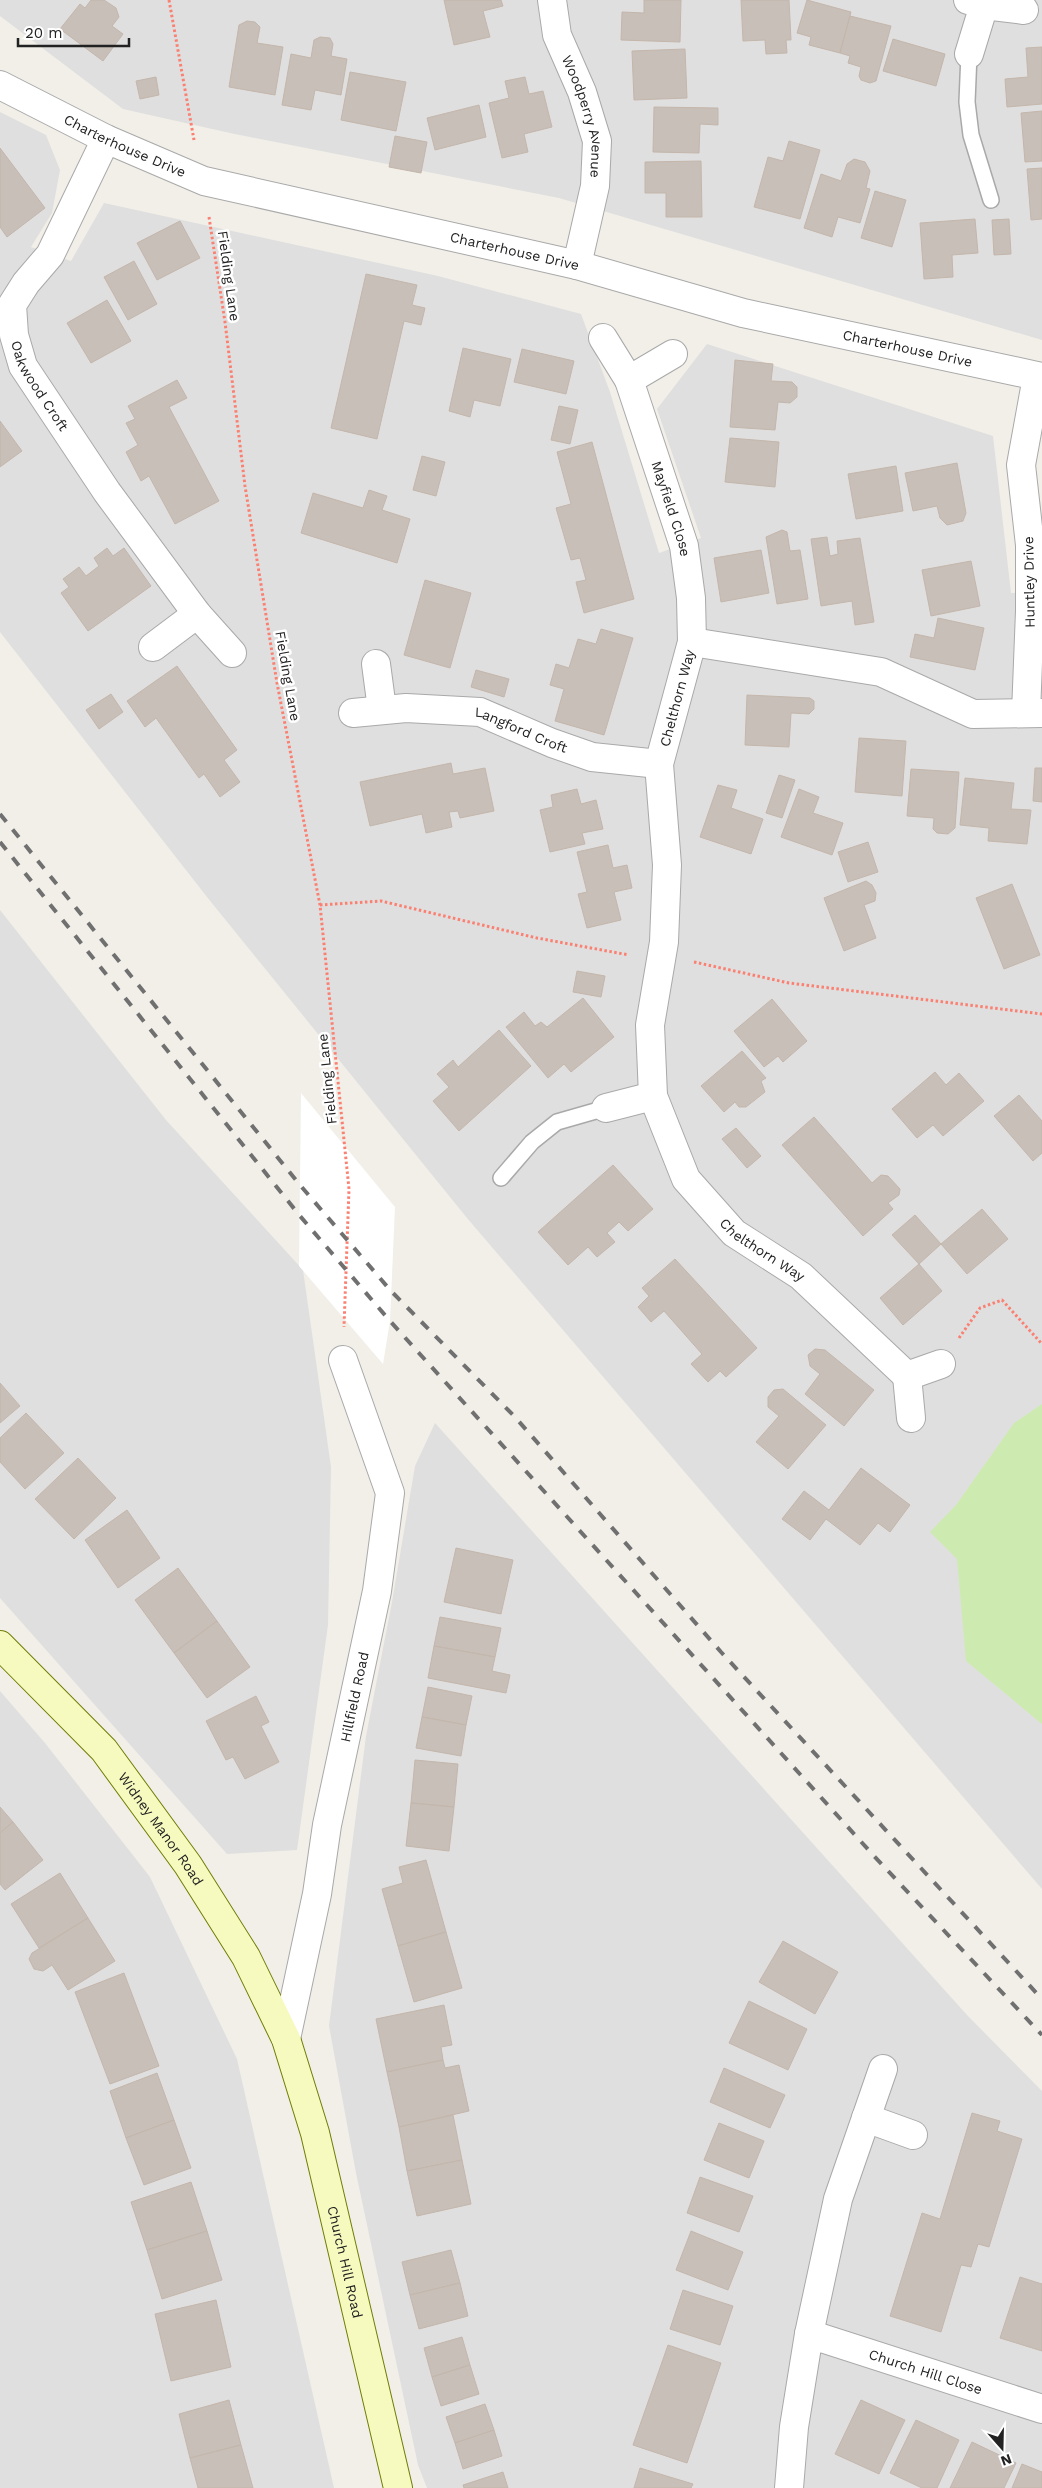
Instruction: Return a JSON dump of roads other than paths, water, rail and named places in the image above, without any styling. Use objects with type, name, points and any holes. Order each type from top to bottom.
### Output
[{"type":"street","name":"Woodperry Avenue","points":[[552,0],[557,35],[582,92],[596,141],[595,186],[577,265]]},
{"type":"street","points":[[969,54],[976,3],[1024,10]]},
{"type":"street","name":"Charterhouse Drive","points":[[0,85],[106,139],[204,181],[577,265],[743,313],[1039,377]]},
{"type":"street","name":"Oakwood Croft","points":[[106,139],[50,255],[26,283],[12,305],[14,335],[23,366],[107,492],[197,614],[232,653]]},
{"type":"street","name":"Mayfield Close","points":[[603,338],[629,380],[684,546],[691,598],[692,642]]},
{"type":"street","points":[[629,380],[673,354]]},
{"type":"street","name":"Huntley Drive","points":[[1034,713],[1030,611],[1030,545],[1021,465],[1039,377]]},
{"type":"street","points":[[153,647],[197,614]]},
{"type":"street","name":"Chelthorn Way","points":[[908,1376],[801,1276],[734,1234],[686,1179],[653,1096],[650,1025],[664,942],[667,865],[660,764],[692,642],[882,672],[973,714],[1034,713]]},
{"type":"street","points":[[376,664],[382,709]]},
{"type":"street","name":"Langford Croft","points":[[353,713],[406,708],[480,712],[552,743],[592,757],[660,764]]},
{"type":"street","points":[[606,1108],[653,1096]]},
{"type":"street","name":"Hillfield Road","points":[[286,2039],[317,1894],[327,1825],[377,1591],[390,1494],[343,1360]]},
{"type":"street","points":[[912,1418],[908,1376],[941,1364]]},
{"type":"street","name":"Widney Manor Road","points":[[0,1645],[104,1750],[188,1865],[246,1957],[286,2039]]},
{"type":"street","name":"Church Hill Road","points":[[286,2039],[315,2133],[398,2488]]},
{"type":"street","points":[[789,2488],[794,2427],[809,2334],[838,2199],[883,2069]]},
{"type":"street","points":[[866,2118],[913,2135]]},
{"type":"street","name":"Church Hill Close","points":[[809,2334],[1042,2409]]},
{"type":"lane","points":[[969,54],[966,102],[971,135],[991,200]]},
{"type":"lane","points":[[501,1178],[532,1142],[557,1122],[606,1108]]},
{"type":"railway","points":[[0,814],[300,1185],[391,1291],[515,1417],[721,1652],[1042,1999]]},
{"type":"railway","points":[[0,842],[300,1216],[390,1321],[874,1856],[1042,2035]]}]
